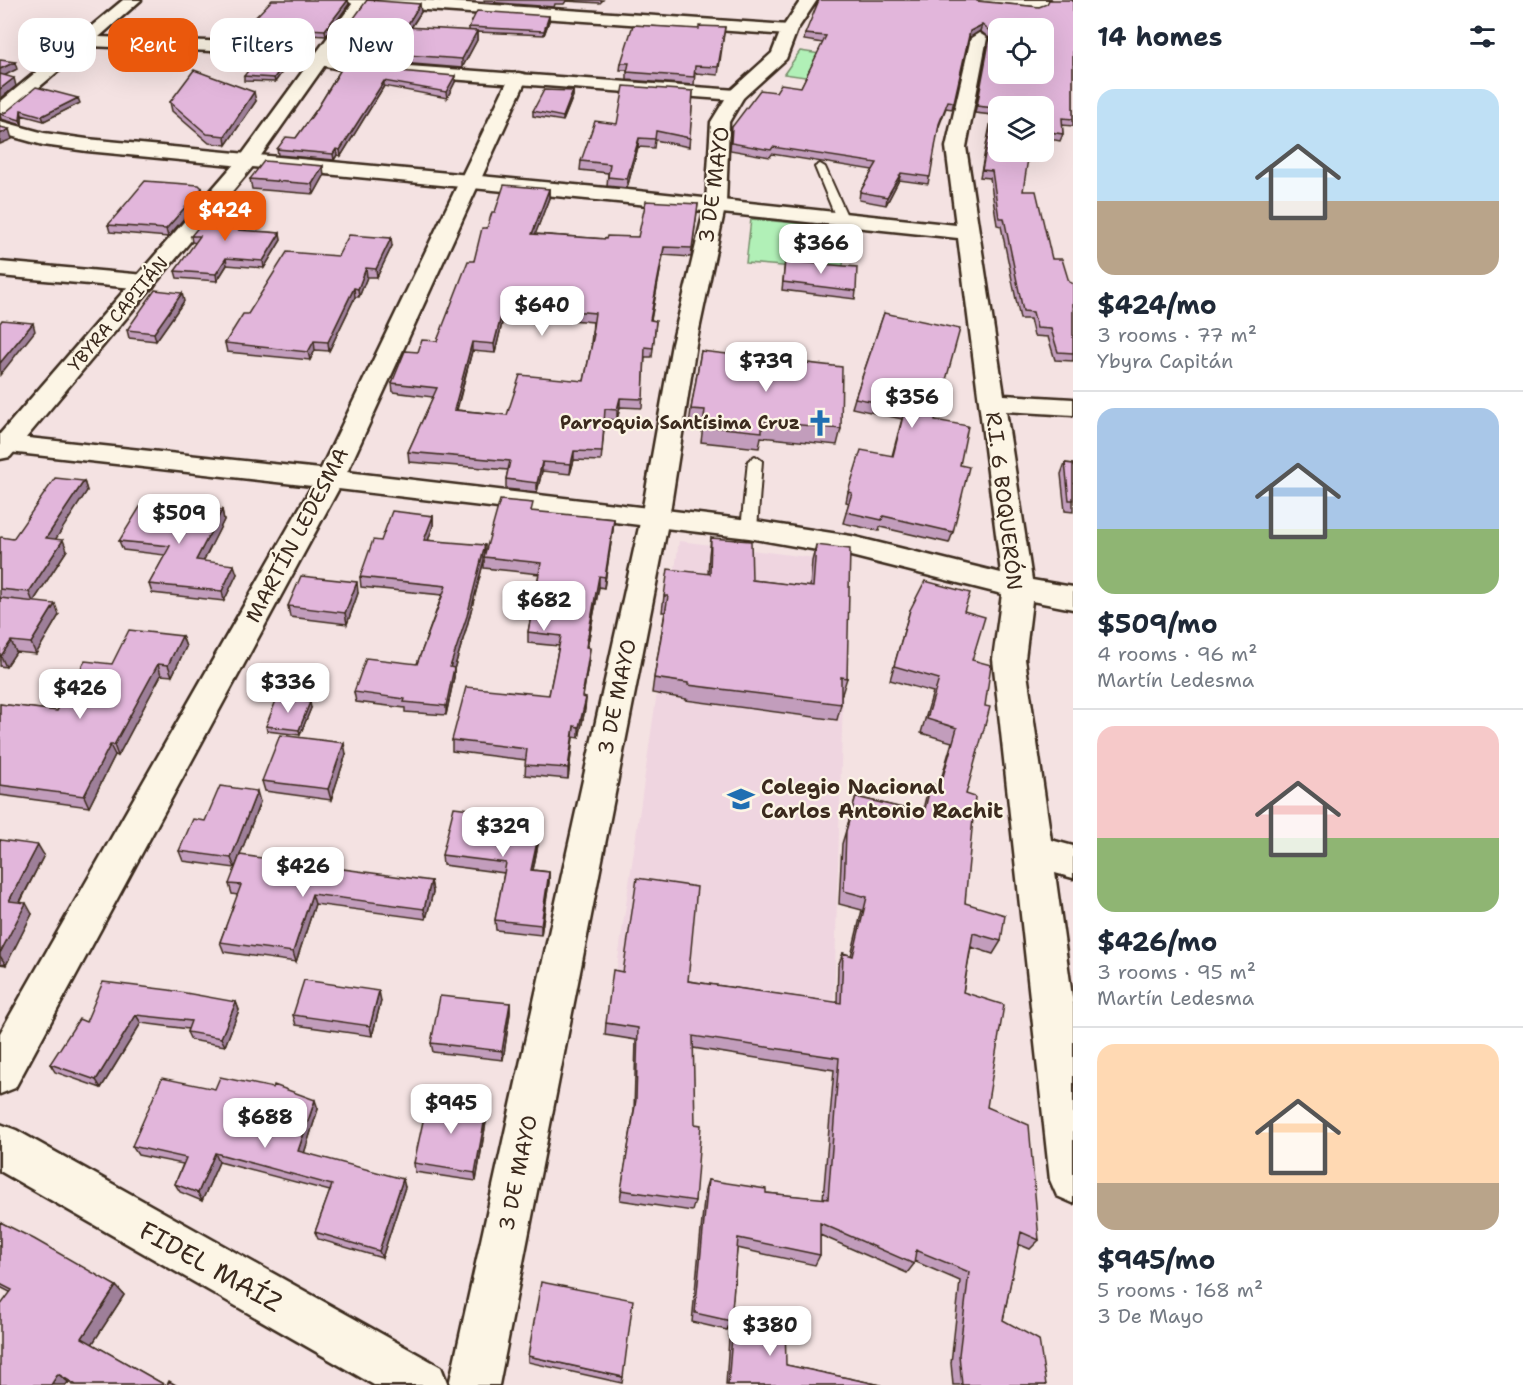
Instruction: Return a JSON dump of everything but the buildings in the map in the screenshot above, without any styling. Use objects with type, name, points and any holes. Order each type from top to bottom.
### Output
[{"type":"street","points":[[96,32],[133,0]]},
{"type":"street","points":[[354,0],[463,4],[789,30]]},
{"type":"street","points":[[629,18],[637,0]]},
{"type":"street","name":"3 DE MAYO","points":[[474,1385],[655,518],[684,344],[716,203],[720,122],[736,95],[780,56],[789,30],[809,0]]},
{"type":"street","points":[[976,0],[1037,6],[1042,0]]},
{"type":"street","name":"YBYRA CAPITÁN","points":[[2,446],[248,160],[362,1]]},
{"type":"street","name":"R.I. 6 BOQUERÓN","points":[[979,38],[956,147],[1018,588],[1009,659],[1073,1180]]},
{"type":"street","points":[[96,41],[261,48],[355,67],[736,95]]},
{"type":"street","points":[[0,111],[48,72]]},
{"type":"street","name":"MARTÍN LEDESMA","points":[[0,1074],[330,479],[518,78]]},
{"type":"street","points":[[0,127],[43,139],[87,145],[716,203],[969,232]]},
{"type":"street","points":[[0,269],[145,282]]},
{"type":"street","points":[[991,402],[1073,407]]},
{"type":"street","points":[[2,446],[330,479],[749,529],[851,546],[1018,588],[1073,598]]},
{"type":"street","points":[[1033,851],[1073,862]]},
{"type":"street","name":"FIDEL MAÍZ","points":[[0,1146],[423,1385]]},
{"type":"lane","points":[[820,166],[842,218]]},
{"type":"lane","points":[[749,529],[755,460]]},
{"type":"shaded area","name":"Colegio Nacional Carlos Antonio Rachit","points":[[679,541],[847,562],[832,1071],[607,1035]]},
{"type":"green space","points":[[800,51],[841,57],[826,80],[784,74]]},
{"type":"green space","points":[[751,219],[849,228],[842,271],[746,263]]},
{"type":"place","name":"Parroquia Santísima Cruz","points":[[820,423]]},
{"type":"place","name":"Colegio Nacional Carlos Antonio Rachit","points":[[741,799]]}]
